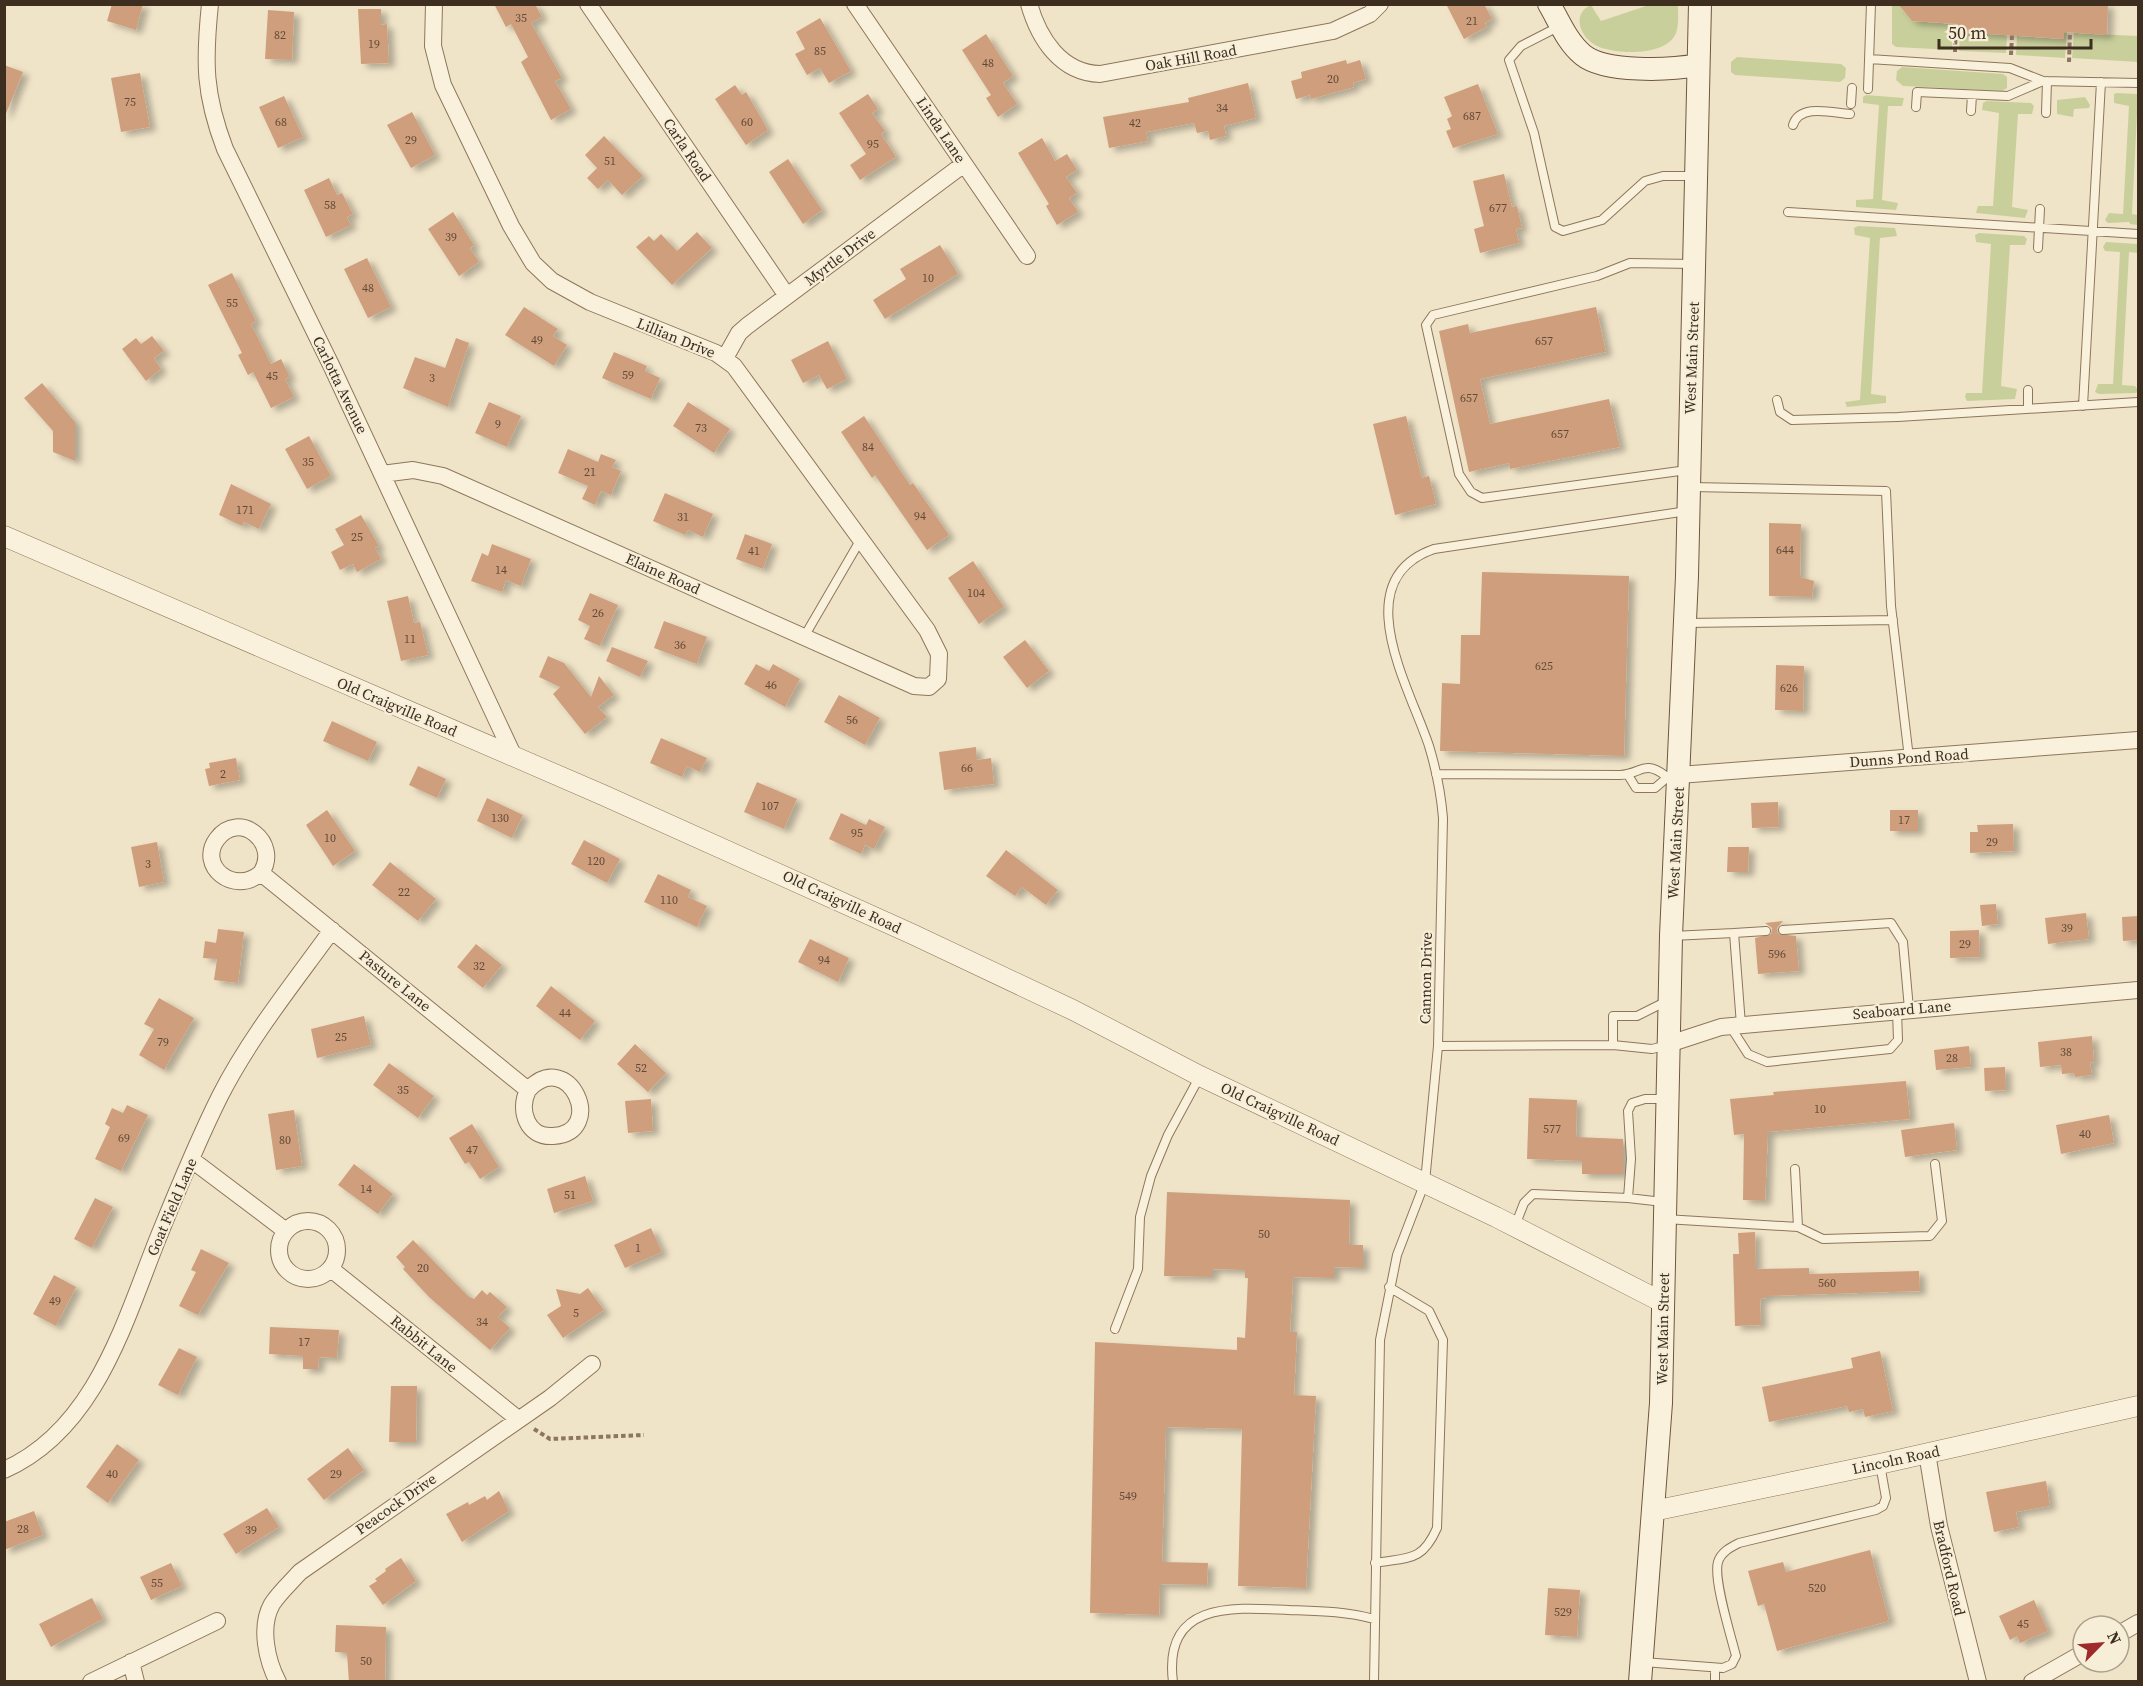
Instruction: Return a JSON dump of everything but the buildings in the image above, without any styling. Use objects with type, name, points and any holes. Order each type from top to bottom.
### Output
[{"type":"main road","points":[[1549,4],[1560,26],[1583,55],[1597,63],[1649,70],[1675,70],[1698,65]]},
{"type":"main road","name":"West Main Street","points":[[1641,1672],[1661,1403],[1670,1000],[1672,776],[1684,623],[1700,4]]},
{"type":"street","name":"Carlotta Avenue","points":[[210,4],[206,68],[214,122],[225,150],[382,474],[514,757]]},
{"type":"street","name":"Lillian Drive","points":[[434,4],[433,46],[443,85],[511,226],[533,262],[552,281],[578,296],[725,358],[742,376],[934,641],[940,667],[938,679]]},
{"type":"street","name":"Carla Road","points":[[588,4],[787,296]]},
{"type":"street","name":"Linda Lane","points":[[855,4],[1027,256]]},
{"type":"street","name":"Oak Hill Road","points":[[1029,4],[1038,32],[1054,53],[1079,70],[1100,74],[1333,31],[1370,14],[1380,4]]},
{"type":"street","name":"Myrtle Drive","points":[[725,358],[740,333],[964,164]]},
{"type":"street","name":"Elaine Road","points":[[382,474],[413,470],[443,476],[914,686],[929,687],[938,679]]},
{"type":"street","name":"Old Craigville Road","points":[[4,536],[514,757],[912,934],[1073,1010],[1200,1076],[1515,1226],[1664,1303]]},
{"type":"street","name":"Dunns Pond Road","points":[[1672,776],[2139,740]]},
{"type":"street","name":"Pasture Lane","points":[[261,873],[528,1090]]},
{"type":"street","name":"Goat Field Lane","points":[[4,1470],[40,1451],[53,1440],[89,1395],[135,1299],[192,1160],[238,1064],[332,930]]},
{"type":"street","name":"Seaboard Lane","points":[[1669,1044],[1735,1026],[2139,990]]},
{"type":"street","points":[[192,1160],[286,1231]]},
{"type":"street","points":[[309,1220],[327,1228],[335,1238],[338,1251],[331,1269],[321,1276],[309,1279],[297,1277],[287,1270],[279,1254],[280,1242],[286,1231],[297,1223],[309,1220]]},
{"type":"street","name":"Rabbit Lane","points":[[331,1269],[518,1419]]},
{"type":"street","name":"Peacock Drive","points":[[278,1682],[270,1664],[266,1637],[268,1618],[271,1605],[300,1572],[550,1398],[592,1364]]},
{"type":"street","name":"Lincoln Road","points":[[1653,1511],[1880,1464],[2139,1406]]},
{"type":"street","name":"Bradford Road","points":[[1927,1453],[1946,1558],[1978,1682]]},
{"type":"street","points":[[91,1682],[217,1621]]},
{"type":"street","points":[[2032,1682],[2071,1660]]},
{"type":"street","points":[[131,1662],[136,1682]]},
{"type":"lane","points":[[1868,89],[1871,4]]},
{"type":"lane","points":[[1560,26],[1521,46],[1509,60],[1533,133],[1555,227],[1563,231],[1602,220],[1645,181],[1663,176],[1695,176]]},
{"type":"lane","points":[[1869,59],[2010,68],[2045,81],[2139,83]]},
{"type":"lane","points":[[1916,107],[1917,92],[2008,96],[2045,81]]},
{"type":"lane","points":[[2045,81],[2046,114]]},
{"type":"lane","points":[[2083,406],[2101,82]]},
{"type":"lane","points":[[1851,104],[1852,88]]},
{"type":"lane","points":[[1971,111],[1972,95]]},
{"type":"lane","points":[[1793,125],[1797,116],[1805,111],[1850,114]]},
{"type":"lane","points":[[2038,248],[2040,209]]},
{"type":"lane","points":[[1788,212],[2139,234]]},
{"type":"lane","points":[[1694,264],[1630,263],[1597,276],[1434,315],[1426,325],[1459,474],[1471,492],[1482,498],[1687,479],[1886,491],[1893,620],[1909,758]]},
{"type":"lane","points":[[2028,390],[2028,409]]},
{"type":"lane","points":[[1776,400],[1780,412],[1792,420],[2139,402]]},
{"type":"lane","name":"Cannon Drive","points":[[1374,1682],[1380,1340],[1397,1255],[1425,1182],[1438,1046],[1443,818],[1436,774],[1388,626],[1390,596],[1395,579],[1405,565],[1415,556],[1434,549],[1688,511]]},
{"type":"lane","points":[[804,637],[861,539]]},
{"type":"lane","points":[[1684,623],[1893,620]]},
{"type":"lane","points":[[1436,774],[1628,775],[1639,768],[1654,768],[1672,776]]},
{"type":"lane","points":[[1628,775],[1636,788],[1655,788],[1672,776]]},
{"type":"lane","points":[[1734,933],[1735,1026],[1748,1054],[1767,1062],[1890,1049],[1898,1040],[1903,1010],[1903,942],[1891,923],[1783,930]]},
{"type":"lane","points":[[1671,936],[1766,931]]},
{"type":"lane","points":[[1613,1045],[1612,1016],[1637,1016],[1670,1000]]},
{"type":"lane","points":[[1438,1046],[1613,1045],[1652,1049],[1669,1044]]},
{"type":"lane","points":[[1115,1329],[1138,1269],[1140,1217],[1151,1176],[1168,1135],[1200,1076]]},
{"type":"lane","points":[[1628,1198],[1631,1159],[1628,1111],[1632,1103],[1645,1099],[1668,1099]]},
{"type":"lane","points":[[1515,1226],[1524,1203],[1533,1194],[1623,1200],[1628,1198],[1665,1210],[1798,1227],[1823,1239],[1930,1236],[1942,1221],[1935,1164]]},
{"type":"lane","points":[[1795,1170],[1798,1227]]},
{"type":"lane","points":[[1375,1563],[1415,1556],[1429,1548],[1437,1528],[1443,1340],[1429,1311],[1389,1287]]},
{"type":"lane","points":[[1641,1672],[1723,1668],[1732,1664],[1736,1656],[1718,1578],[1718,1561],[1726,1550],[1739,1543],[1876,1510],[1883,1506],[1886,1498],[1880,1464]]},
{"type":"lane","points":[[1173,1682],[1170,1660],[1178,1638],[1193,1621],[1220,1609],[1350,1612],[1374,1619]]},
{"type":"lane","points":[[1714,1682],[1715,1668]]},
{"type":"path","points":[[1955,56],[1956,24]]},
{"type":"path","points":[[2068,62],[2070,33]]},
{"type":"path","points":[[2011,59],[2012,35]]},
{"type":"path","points":[[518,1419],[549,1438],[644,1435]]},
{"type":"green space","points":[[1591,5],[1601,21],[1649,5],[1678,5],[1676,33],[1671,41],[1651,50],[1626,52],[1603,48],[1589,41],[1580,25],[1581,13]]},
{"type":"green space","points":[[1892,5],[1902,5],[1902,9],[1912,21],[1953,24],[1952,50],[1896,47],[1892,44]]},
{"type":"green space","points":[[1960,32],[2007,35],[2006,53],[1959,51]]},
{"type":"green space","points":[[2064,32],[2067,32],[2065,58],[2016,55],[2017,36],[2064,39]]},
{"type":"green space","points":[[2074,33],[2138,36],[2138,62],[2072,58]]},
{"type":"green space","points":[[1737,57],[1841,64],[1846,68],[1845,78],[1840,82],[1735,75],[1731,72],[1731,62]]},
{"type":"green space","points":[[1902,67],[2003,74],[2007,77],[2007,88],[2002,91],[1903,86],[1896,80],[1897,71]]},
{"type":"green space","points":[[2114,94],[2138,94],[2132,214],[2138,215],[2138,225],[2129,222],[2108,223],[2105,220],[2109,213],[2123,214],[2129,106],[2114,103]]},
{"type":"green space","points":[[1866,95],[1904,98],[1902,106],[1888,106],[1882,200],[1898,203],[1896,210],[1856,207],[1856,200],[1873,199],[1879,105],[1863,103],[1863,97]]},
{"type":"green space","points":[[2085,97],[2090,105],[2089,108],[2074,109],[2073,117],[2057,114],[2057,100]]},
{"type":"green space","points":[[1986,101],[2031,103],[2034,106],[2032,114],[2018,114],[2012,207],[2028,210],[2025,218],[1976,213],[1978,206],[1993,206],[1999,113],[1982,110],[1983,103]]},
{"type":"green space","points":[[1858,226],[1895,228],[1897,236],[1880,238],[1871,394],[1886,396],[1886,403],[1847,407],[1845,402],[1860,400],[1870,238],[1855,235],[1854,228]]},
{"type":"green space","points":[[1979,233],[2024,236],[2027,239],[2025,245],[2010,245],[2001,386],[2017,389],[2015,399],[1967,401],[1965,397],[1966,393],[1982,393],[1991,244],[1976,242],[1975,235]]},
{"type":"green space","points":[[2106,242],[2138,244],[2138,253],[2129,252],[2122,385],[2135,386],[2138,390],[2136,393],[2099,394],[2095,392],[2098,384],[2113,384],[2120,252],[2105,251],[2103,247]]}]
